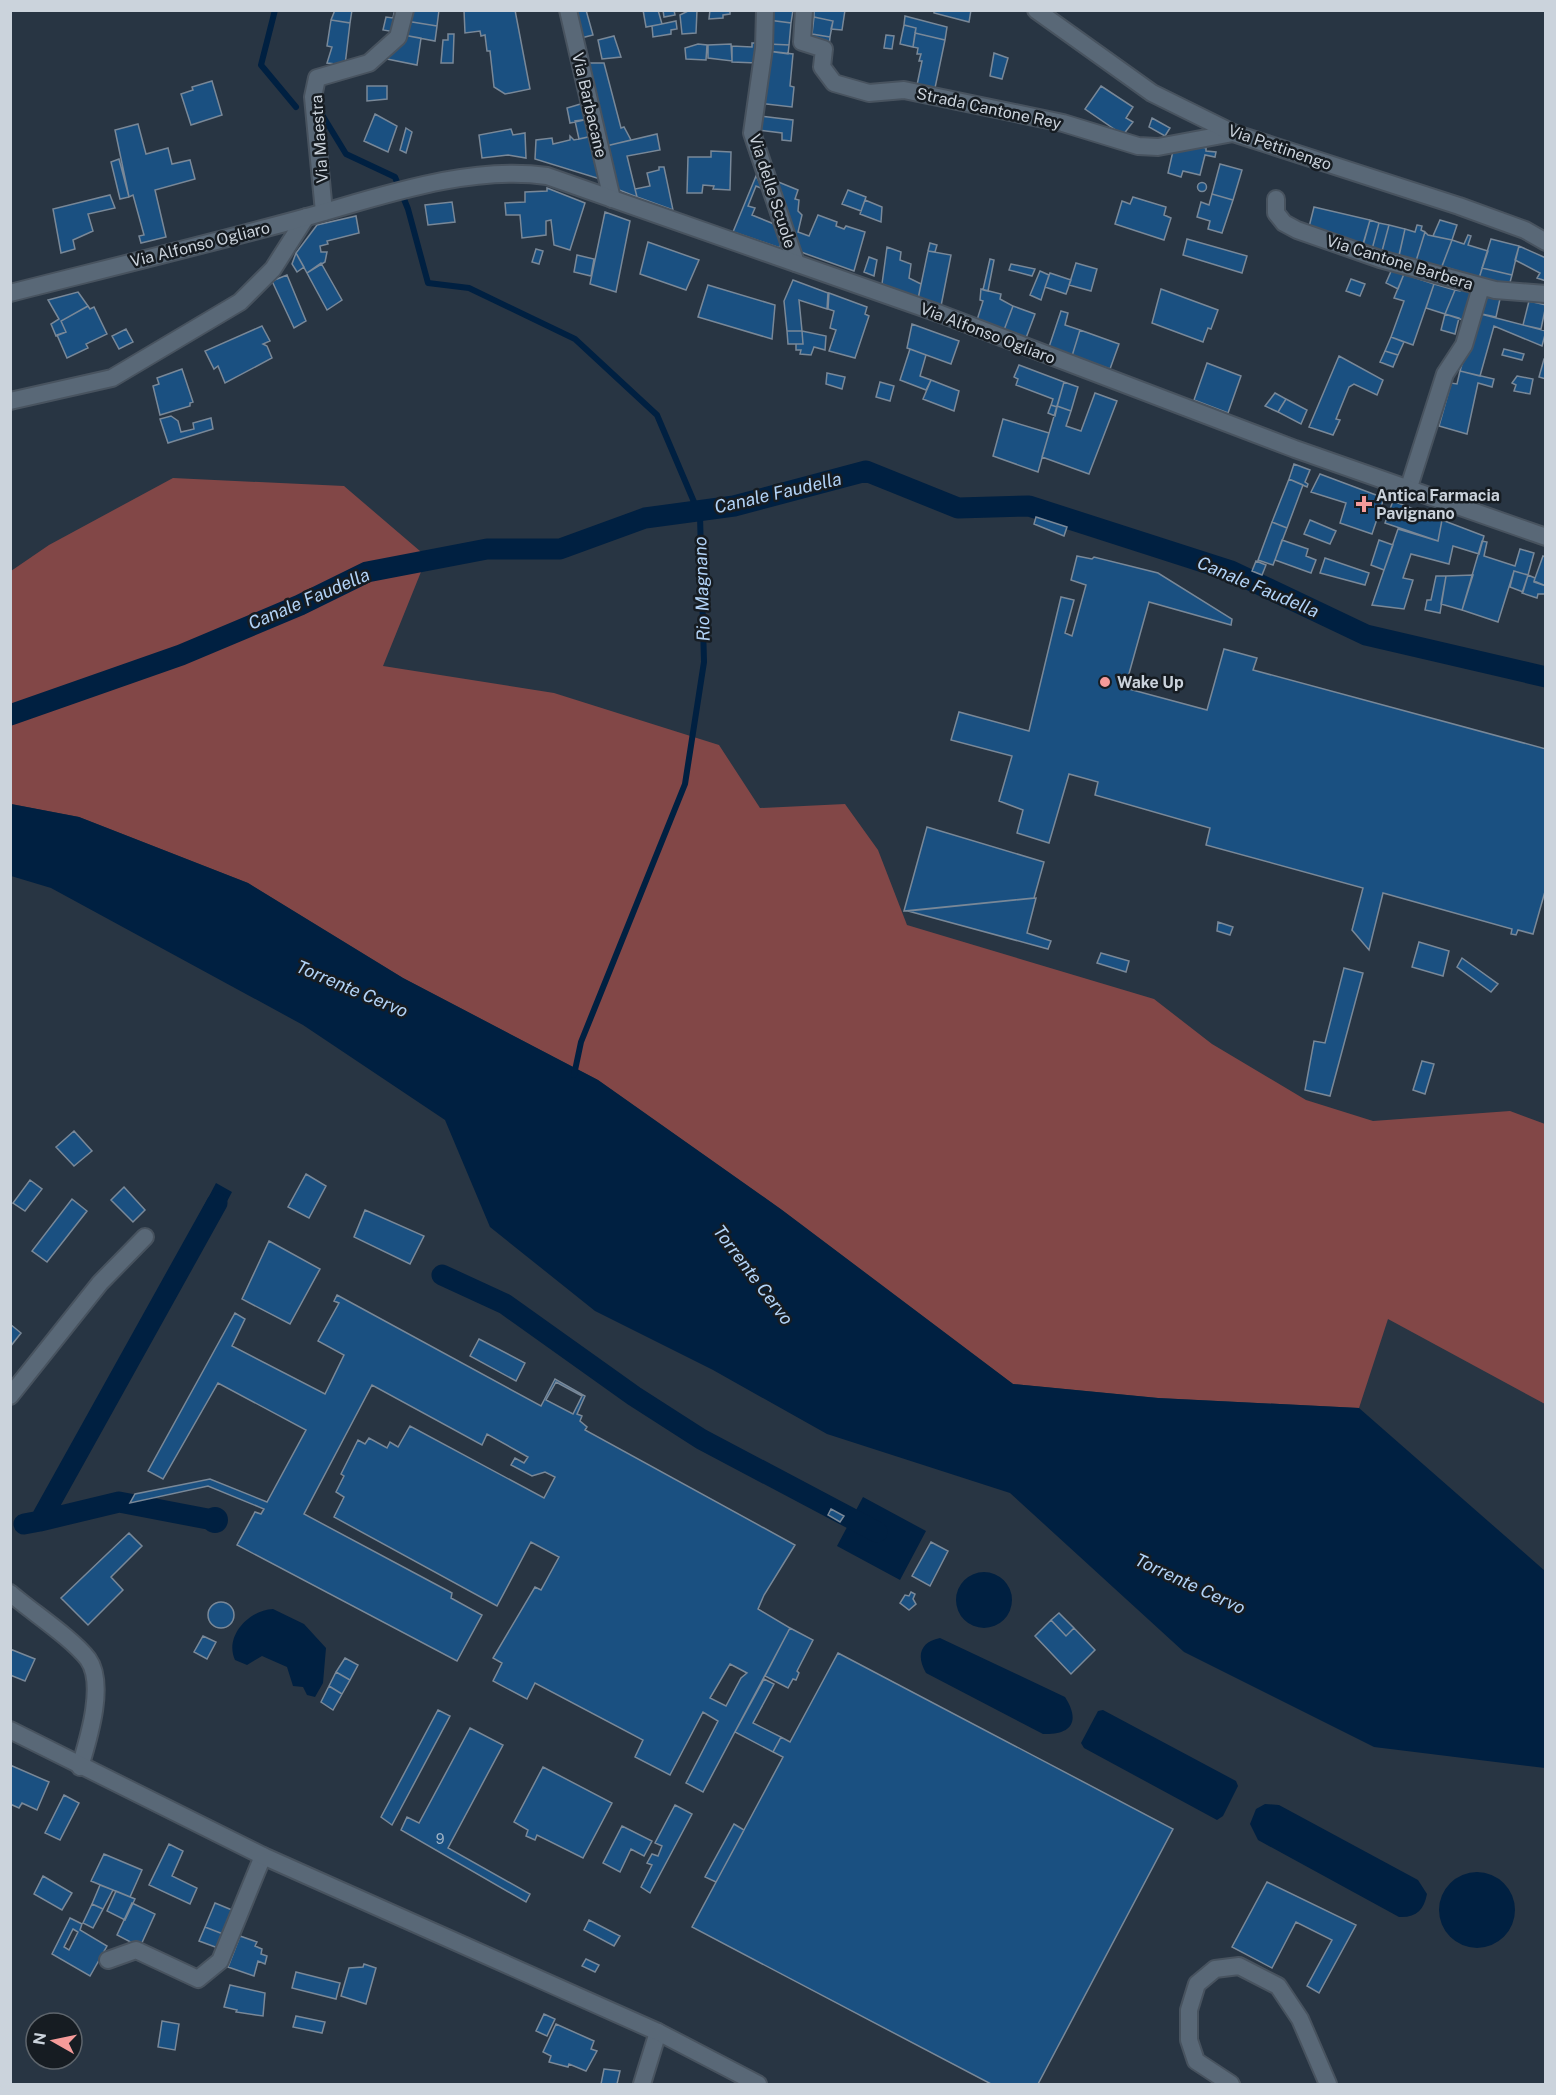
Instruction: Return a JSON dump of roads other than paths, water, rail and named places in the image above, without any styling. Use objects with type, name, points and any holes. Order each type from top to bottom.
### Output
[{"type":"street","name":"Via Maestra","points":[[324,212],[313,97],[317,78],[369,63],[398,37],[405,10]]},
{"type":"street","name":"Via Barbacane","points":[[567,10],[612,199]]},
{"type":"street","name":"Via delle Scuole","points":[[765,10],[764,48],[752,133],[796,264]]},
{"type":"street","name":"Strada Cantone Rey","points":[[804,10],[801,42],[824,49],[822,67],[834,83],[850,90],[869,93],[904,90],[1063,123],[1138,146],[1158,147],[1233,133]]},
{"type":"street","name":"Via Pettinengo","points":[[1036,10],[1152,93],[1233,133],[1459,206],[1525,230],[1545,242]]},
{"type":"street","name":"Via Alfonso Ogliaro","points":[[10,293],[389,195],[468,177],[519,172],[547,176],[938,314],[1295,449],[1409,487],[1545,537]]},
{"type":"street","name":"Via Cantone Barbera","points":[[1276,200],[1276,213],[1284,223],[1297,230],[1380,259],[1481,287],[1514,294],[1545,294]]},
{"type":"street","points":[[10,402],[112,378],[240,302],[273,269],[306,217]]},
{"type":"street","points":[[1409,487],[1445,374],[1464,345],[1481,287]]},
{"type":"street","points":[[10,1396],[100,1283],[145,1237]]},
{"type":"street","points":[[10,1593],[89,1660],[95,1683],[94,1721],[80,1767]]},
{"type":"street","points":[[10,1730],[80,1767],[263,1856],[658,2032],[758,2085]]},
{"type":"street","points":[[108,1960],[136,1950],[198,1979],[220,1961],[263,1856]]},
{"type":"street","points":[[1231,2085],[1196,2061],[1189,2040],[1189,2010],[1197,1984],[1215,1969],[1239,1966],[1278,1986],[1300,2019],[1328,2085]]},
{"type":"street","points":[[642,2085],[658,2032]]},
{"type":"water","name":"Torrente Cervo","points":[[11,804],[79,817],[248,883],[403,978],[598,1080],[782,1210],[1013,1384],[1158,1398],[1359,1408],[1545,1571],[1545,1768],[1374,1747],[1184,1652],[1010,1493],[827,1434],[713,1370],[595,1311],[490,1227],[445,1120],[303,1025],[51,888],[11,876]]},
{"type":"water","points":[[216,1183],[232,1192],[211,1232],[195,1223]]},
{"type":"water","points":[[863,1497],[926,1531],[900,1580],[837,1546]]},
{"type":"water","points":[[215,1507],[224,1511],[228,1520],[224,1529],[215,1533],[206,1529],[202,1520],[206,1511]]},
{"type":"water","points":[[984,1572],[995,1574],[1004,1580],[1010,1589],[1012,1600],[1010,1611],[1004,1620],[995,1626],[984,1628],[973,1626],[964,1620],[958,1611],[956,1600],[958,1589],[964,1580],[973,1574]]},
{"type":"water","points":[[273,1609],[304,1624],[326,1648],[323,1683],[315,1697],[307,1695],[303,1687],[293,1686],[287,1667],[262,1656],[247,1665],[235,1660],[232,1651],[233,1642],[241,1626],[255,1614]]},
{"type":"water","points":[[940,1638],[1065,1697],[1072,1713],[1070,1725],[1060,1732],[1043,1734],[926,1673],[921,1661],[924,1646]]},
{"type":"water","points":[[1103,1710],[1236,1781],[1238,1786],[1223,1816],[1217,1820],[1084,1748],[1081,1743],[1098,1711]]},
{"type":"water","points":[[1265,1804],[1279,1805],[1418,1880],[1427,1894],[1421,1909],[1410,1916],[1399,1917],[1258,1840],[1250,1824],[1256,1809]]},
{"type":"water","points":[[1477,1872],[1491,1875],[1504,1883],[1512,1896],[1515,1910],[1512,1924],[1504,1937],[1491,1945],[1477,1948],[1463,1945],[1450,1937],[1442,1924],[1439,1910],[1442,1896],[1450,1883],[1463,1875]]},
{"type":"waterway","name":"Rio Magnano","points":[[275,10],[261,65],[296,107]]},
{"type":"waterway","name":"Rio Magnano","points":[[321,113],[346,154],[395,177],[408,209],[428,283],[469,288],[575,339],[657,415],[700,516],[704,662],[685,784],[581,1042],[574,1075]]},
{"type":"waterway","name":"Canale Faudella","points":[[10,715],[181,655],[300,605],[367,572],[487,549],[560,549],[645,518],[734,506],[866,471],[958,508],[1029,506],[1231,571],[1366,635],[1546,677]]},
{"type":"waterway","points":[[24,1524],[40,1521],[217,1203]]},
{"type":"waterway","points":[[442,1275],[505,1304],[634,1396],[701,1439],[877,1532]]},
{"type":"waterway","points":[[40,1521],[119,1502],[213,1520]]},
{"type":"place","name":"Antica Farmacia Pavignano","points":[[1364,504]]},
{"type":"place","name":"Wake Up","points":[[1105,682]]}]
